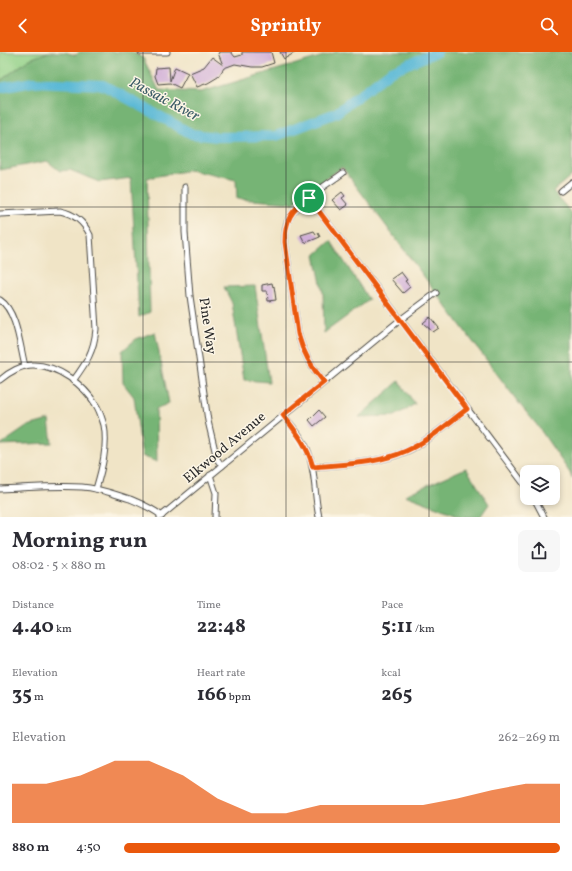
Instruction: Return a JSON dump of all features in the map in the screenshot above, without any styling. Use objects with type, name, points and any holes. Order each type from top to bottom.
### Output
[{"type":"street","points":[[141,52],[167,52]]},
{"type":"street","points":[[324,382],[310,364],[302,348],[298,334],[285,242],[285,231],[290,216],[298,205],[343,173]]},
{"type":"street","points":[[561,191],[572,182]]},
{"type":"street","name":"Pine Way","points":[[185,187],[185,232],[190,296],[208,421],[217,459],[222,466]]},
{"type":"street","points":[[309,198],[520,479]]},
{"type":"street","points":[[0,214],[60,211],[67,212],[76,216],[87,227],[90,235],[96,329],[95,341],[90,355],[73,381]]},
{"type":"street","name":"Elkwood Avenue","points":[[161,516],[400,320],[436,293]]},
{"type":"street","points":[[0,300],[5,303],[12,314],[25,366]]},
{"type":"street","points":[[0,380],[25,366],[32,365],[48,367],[57,370],[73,381],[85,392],[97,406],[106,436],[105,448],[96,489]]},
{"type":"street","points":[[313,467],[372,462],[407,451],[422,442],[467,409]]},
{"type":"street","points":[[283,415],[307,449],[313,467],[319,517]]},
{"type":"street","points":[[210,475],[216,493],[215,517]]},
{"type":"street","points":[[0,489],[66,487],[96,489],[151,507],[161,516]]},
{"type":"street","points":[[538,505],[544,517]]},
{"type":"green space","points":[[0,52],[49,52],[30,59],[0,81]]},
{"type":"green space","points":[[49,52],[64,52],[76,55],[79,52],[132,52],[143,58],[159,90],[201,92],[337,52],[572,52],[572,175],[553,191],[572,214],[572,479],[570,473],[537,425],[521,406],[342,167],[294,203],[237,199],[236,180],[190,170],[147,178],[150,312],[139,317],[131,178],[99,182],[70,170],[60,171],[47,161],[0,170],[0,81],[30,59]]},
{"type":"green space","points":[[331,241],[369,300],[324,333],[323,293],[315,255]]},
{"type":"green space","points":[[255,286],[269,382],[244,380],[232,303],[224,287]]},
{"type":"green space","points":[[155,332],[169,403],[156,409],[157,462],[142,456],[134,397],[123,383],[122,351],[136,339]]},
{"type":"green space","points":[[399,381],[415,404],[395,416],[359,417]]},
{"type":"green space","points":[[49,420],[52,443],[0,445],[28,426]]},
{"type":"green space","points":[[466,468],[489,504],[480,517],[463,517],[405,495]]},
{"type":"building","points":[[231,52],[235,57],[242,55],[242,52],[271,52],[274,63],[262,67],[235,64],[224,68],[218,77],[197,87],[190,73],[204,67],[212,57],[223,65],[218,53]]},
{"type":"building","points":[[280,52],[296,52],[284,59]]},
{"type":"building","points":[[169,67],[170,81],[175,67],[188,73],[180,88],[170,83],[158,84],[155,76],[156,68]]},
{"type":"building","points":[[342,192],[345,196],[342,198],[348,205],[341,210],[332,200]]},
{"type":"building","points":[[314,231],[316,234],[318,233],[320,237],[305,243],[301,235]]},
{"type":"building","points":[[401,272],[407,280],[405,281],[410,287],[403,293],[391,279]]},
{"type":"building","points":[[272,283],[273,287],[274,286],[276,300],[268,301],[267,291],[262,291],[262,285]]},
{"type":"building","points":[[430,317],[439,328],[433,332],[423,323]]},
{"type":"building","points":[[319,410],[325,417],[314,426],[309,420]]},
{"type":"waterway","name":"Passaic River","points":[[0,88],[33,82],[103,85],[192,134],[217,137],[276,136],[336,113],[391,71],[437,52]]},
{"type":"route","points":[[309,198],[467,409],[422,442],[407,451],[372,462],[313,467],[303,442],[283,415],[324,382],[310,364],[302,348],[298,334],[285,242],[285,231],[290,216],[298,205],[309,198]]}]
